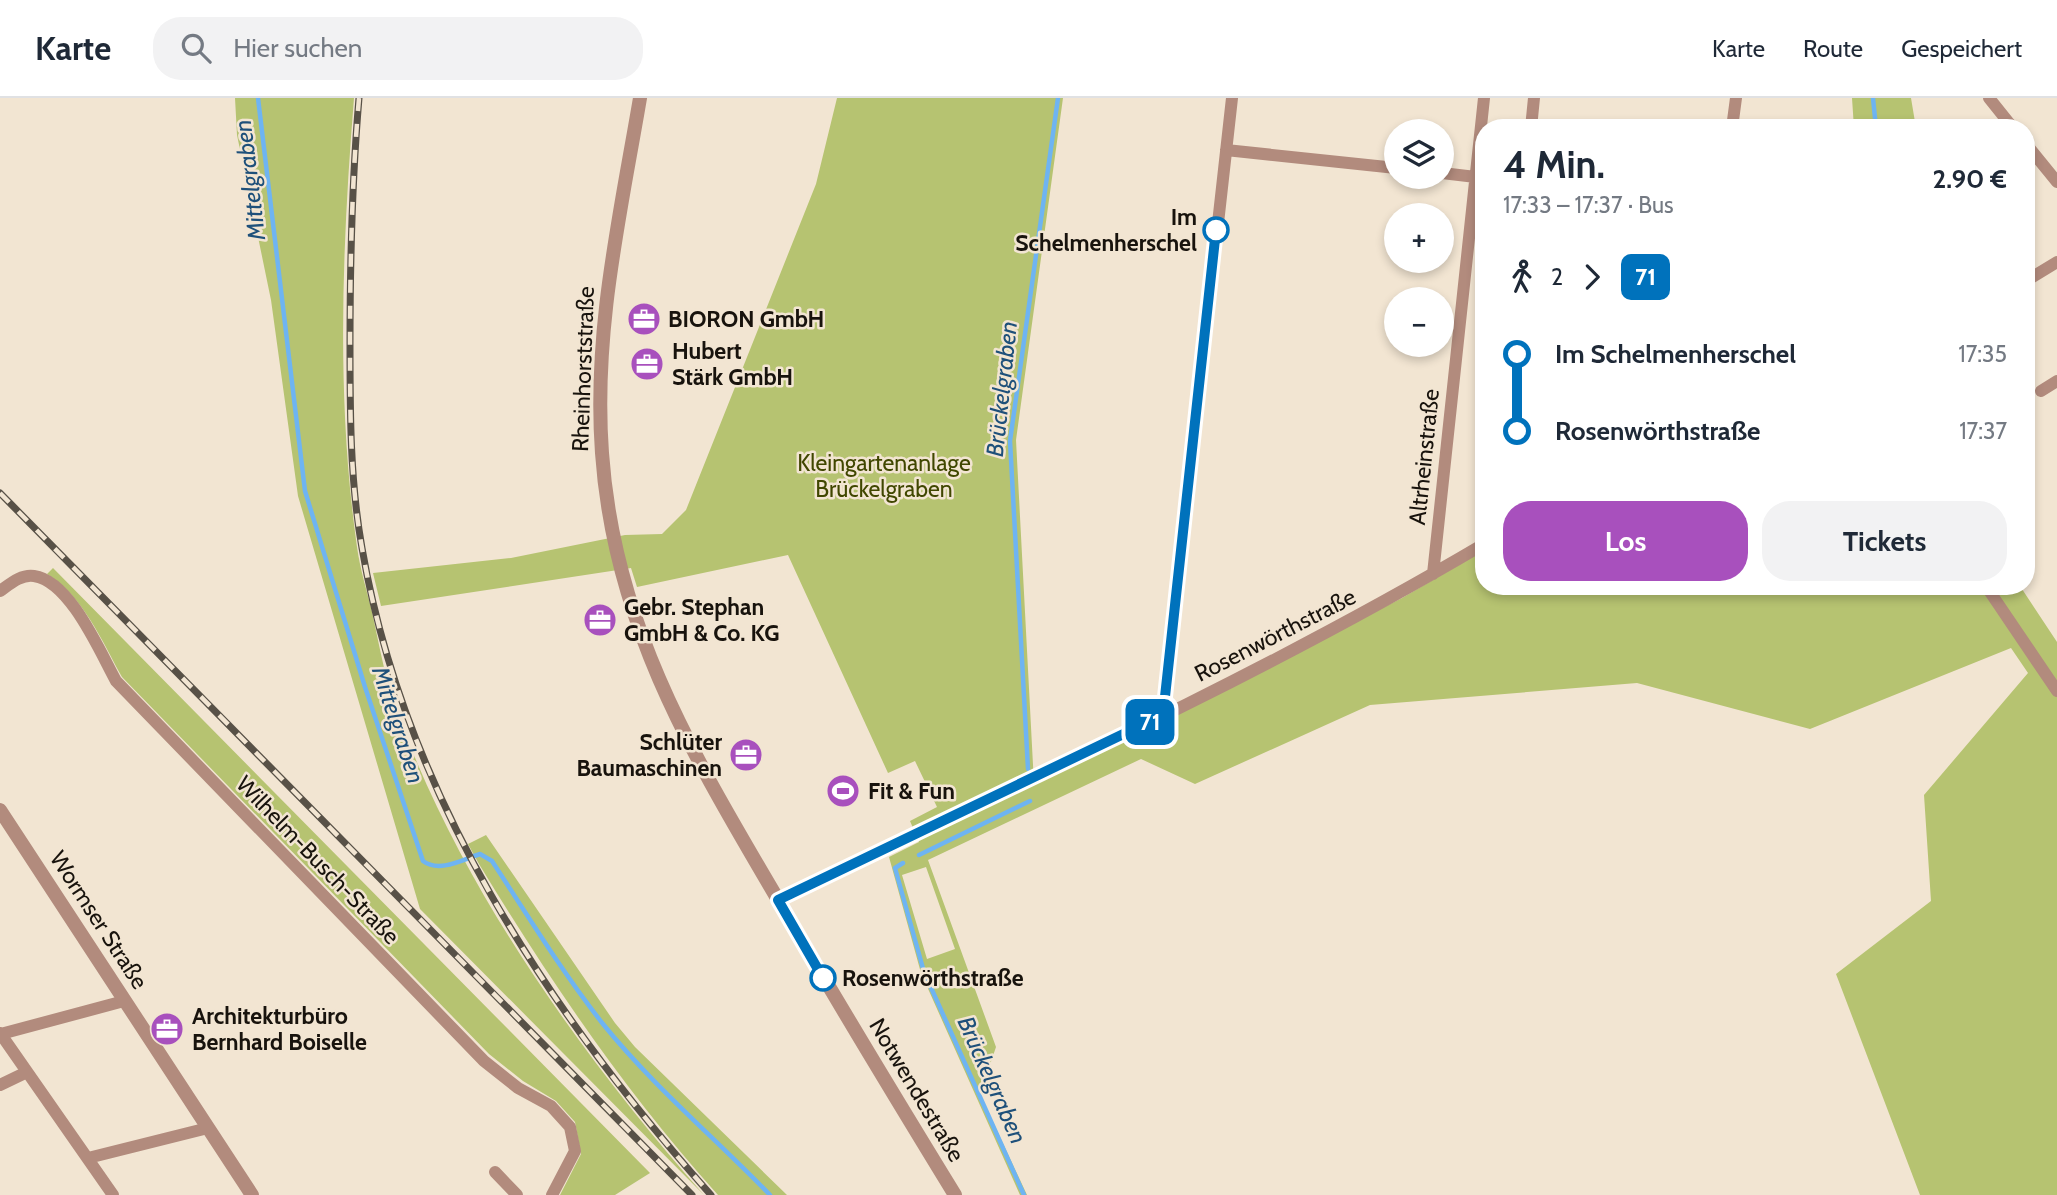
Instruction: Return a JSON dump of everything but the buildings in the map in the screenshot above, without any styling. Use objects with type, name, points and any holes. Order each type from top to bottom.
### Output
[{"type":"street","name":"Rheinhorststraße","points":[[640,98],[603,321],[600,413],[611,532],[619,572],[636,624],[674,714],[778,900]]},
{"type":"street","points":[[1163,715],[1232,98]]},
{"type":"street","name":"Altrheinstraße","points":[[1482,119],[1483,98]]},
{"type":"street","points":[[1532,119],[1534,98]]},
{"type":"street","points":[[1733,119],[1735,98]]},
{"type":"street","points":[[1989,98],[2006,119]]},
{"type":"street","points":[[1226,150],[1384,167]]},
{"type":"street","points":[[2035,155],[2057,182]]},
{"type":"street","points":[[1454,174],[1475,176]]},
{"type":"street","name":"Altrheinstraße","points":[[1433,574],[1475,219]]},
{"type":"street","points":[[2035,275],[2057,262]]},
{"type":"street","points":[[2041,391],[2057,381]]},
{"type":"street","name":"Rosenwörthstraße","points":[[778,900],[1163,715],[1401,594],[1475,549]]},
{"type":"street","name":"Wilhelm-Busch-Straße","points":[[0,591],[19,578],[32,576],[55,586],[82,619],[116,681],[484,1061],[519,1088],[551,1106],[570,1126],[575,1151],[552,1195]]},
{"type":"street","points":[[1992,595],[2057,691]]},
{"type":"street","name":"Wormser Straße","points":[[0,810],[116,982],[124,1001],[252,1195]]},
{"type":"street","name":"Notwendestraße","points":[[778,900],[955,1195]]},
{"type":"street","points":[[113,1195],[1,1033],[124,1001]]},
{"type":"street","points":[[0,1084],[27,1072]]},
{"type":"street","points":[[88,1158],[208,1128]]},
{"type":"street","points":[[495,1172],[517,1195]]},
{"type":"green space","points":[[235,98],[354,98],[344,267],[346,435],[358,555],[391,694],[417,761],[448,828],[483,894],[523,959],[611,1083],[704,1195],[420,909],[298,496],[271,300],[237,135]]},
{"type":"green space","name":"Kleingartenanlage Brückelgraben","points":[[837,98],[1063,98],[1016,440],[1034,784],[1402,598],[1475,555],[1475,595],[2026,595],[2057,642],[2057,1195],[1920,1195],[1836,974],[1931,901],[1924,795],[2028,673],[2011,648],[1810,729],[1637,683],[1370,705],[1195,784],[1141,759],[928,860],[996,1047],[980,1094],[1027,1195],[1020,1195],[921,973],[889,857],[919,842],[910,821],[937,807],[915,761],[888,773],[788,555],[637,587],[631,568],[381,606],[373,573],[511,558],[625,535],[662,534],[686,510],[816,184]],"holes":[[[926,867],[955,949],[927,959],[902,875]]]},
{"type":"green space","points":[[1852,98],[1911,98],[1914,119],[1853,119]]},
{"type":"green space","points":[[53,568],[650,1173],[615,1195],[560,1195],[581,1154],[575,1122],[556,1101],[523,1081],[489,1054],[122,677],[81,607],[60,583],[47,574]]},
{"type":"green space","points":[[486,835],[615,1023],[635,1047],[787,1195],[718,1195],[684,1156],[591,1035],[506,908],[468,844]]},
{"type":"waterway","name":"Mittelgraben","points":[[258,98],[305,491],[365,687],[423,861],[443,866],[480,854],[492,861],[559,964],[622,1047],[770,1195]]},
{"type":"waterway","name":"Brückelgraben","points":[[1028,769],[1010,441],[1058,98]]},
{"type":"waterway","points":[[1873,98],[1875,119]]},
{"type":"waterway","name":"Brückelgraben","points":[[919,855],[1030,801]]},
{"type":"waterway","name":"Brückelgraben","points":[[903,863],[895,868],[924,972],[1024,1195]]},
{"type":"railway","points":[[359,98],[351,252],[352,446],[362,548],[382,639],[411,727],[448,813],[491,895],[540,975],[594,1051],[651,1125],[711,1195]]},
{"type":"railway","points":[[0,493],[692,1195]]},
{"type":"bus line","name":"71","points":[[823,978],[778,900],[1035,779],[1163,715],[1216,230]]},
{"type":"place","name":"Im Schelmenherschel","points":[[1216,230]]},
{"type":"place","name":"BIORON GmbH","points":[[644,319]]},
{"type":"place","name":"Hubert Stärk GmbH","points":[[647,364]]},
{"type":"place","name":"Gebr. Stephan GmbH & Co. KG","points":[[600,620]]},
{"type":"place","name":"Schlüter Baumaschinen","points":[[746,755]]},
{"type":"place","name":"Fit & Fun","points":[[843,791]]},
{"type":"place","name":"Rosenwörthstraße","points":[[823,978]]},
{"type":"place","name":"Architekturbüro Bernhard Boiselle","points":[[167,1029]]}]
